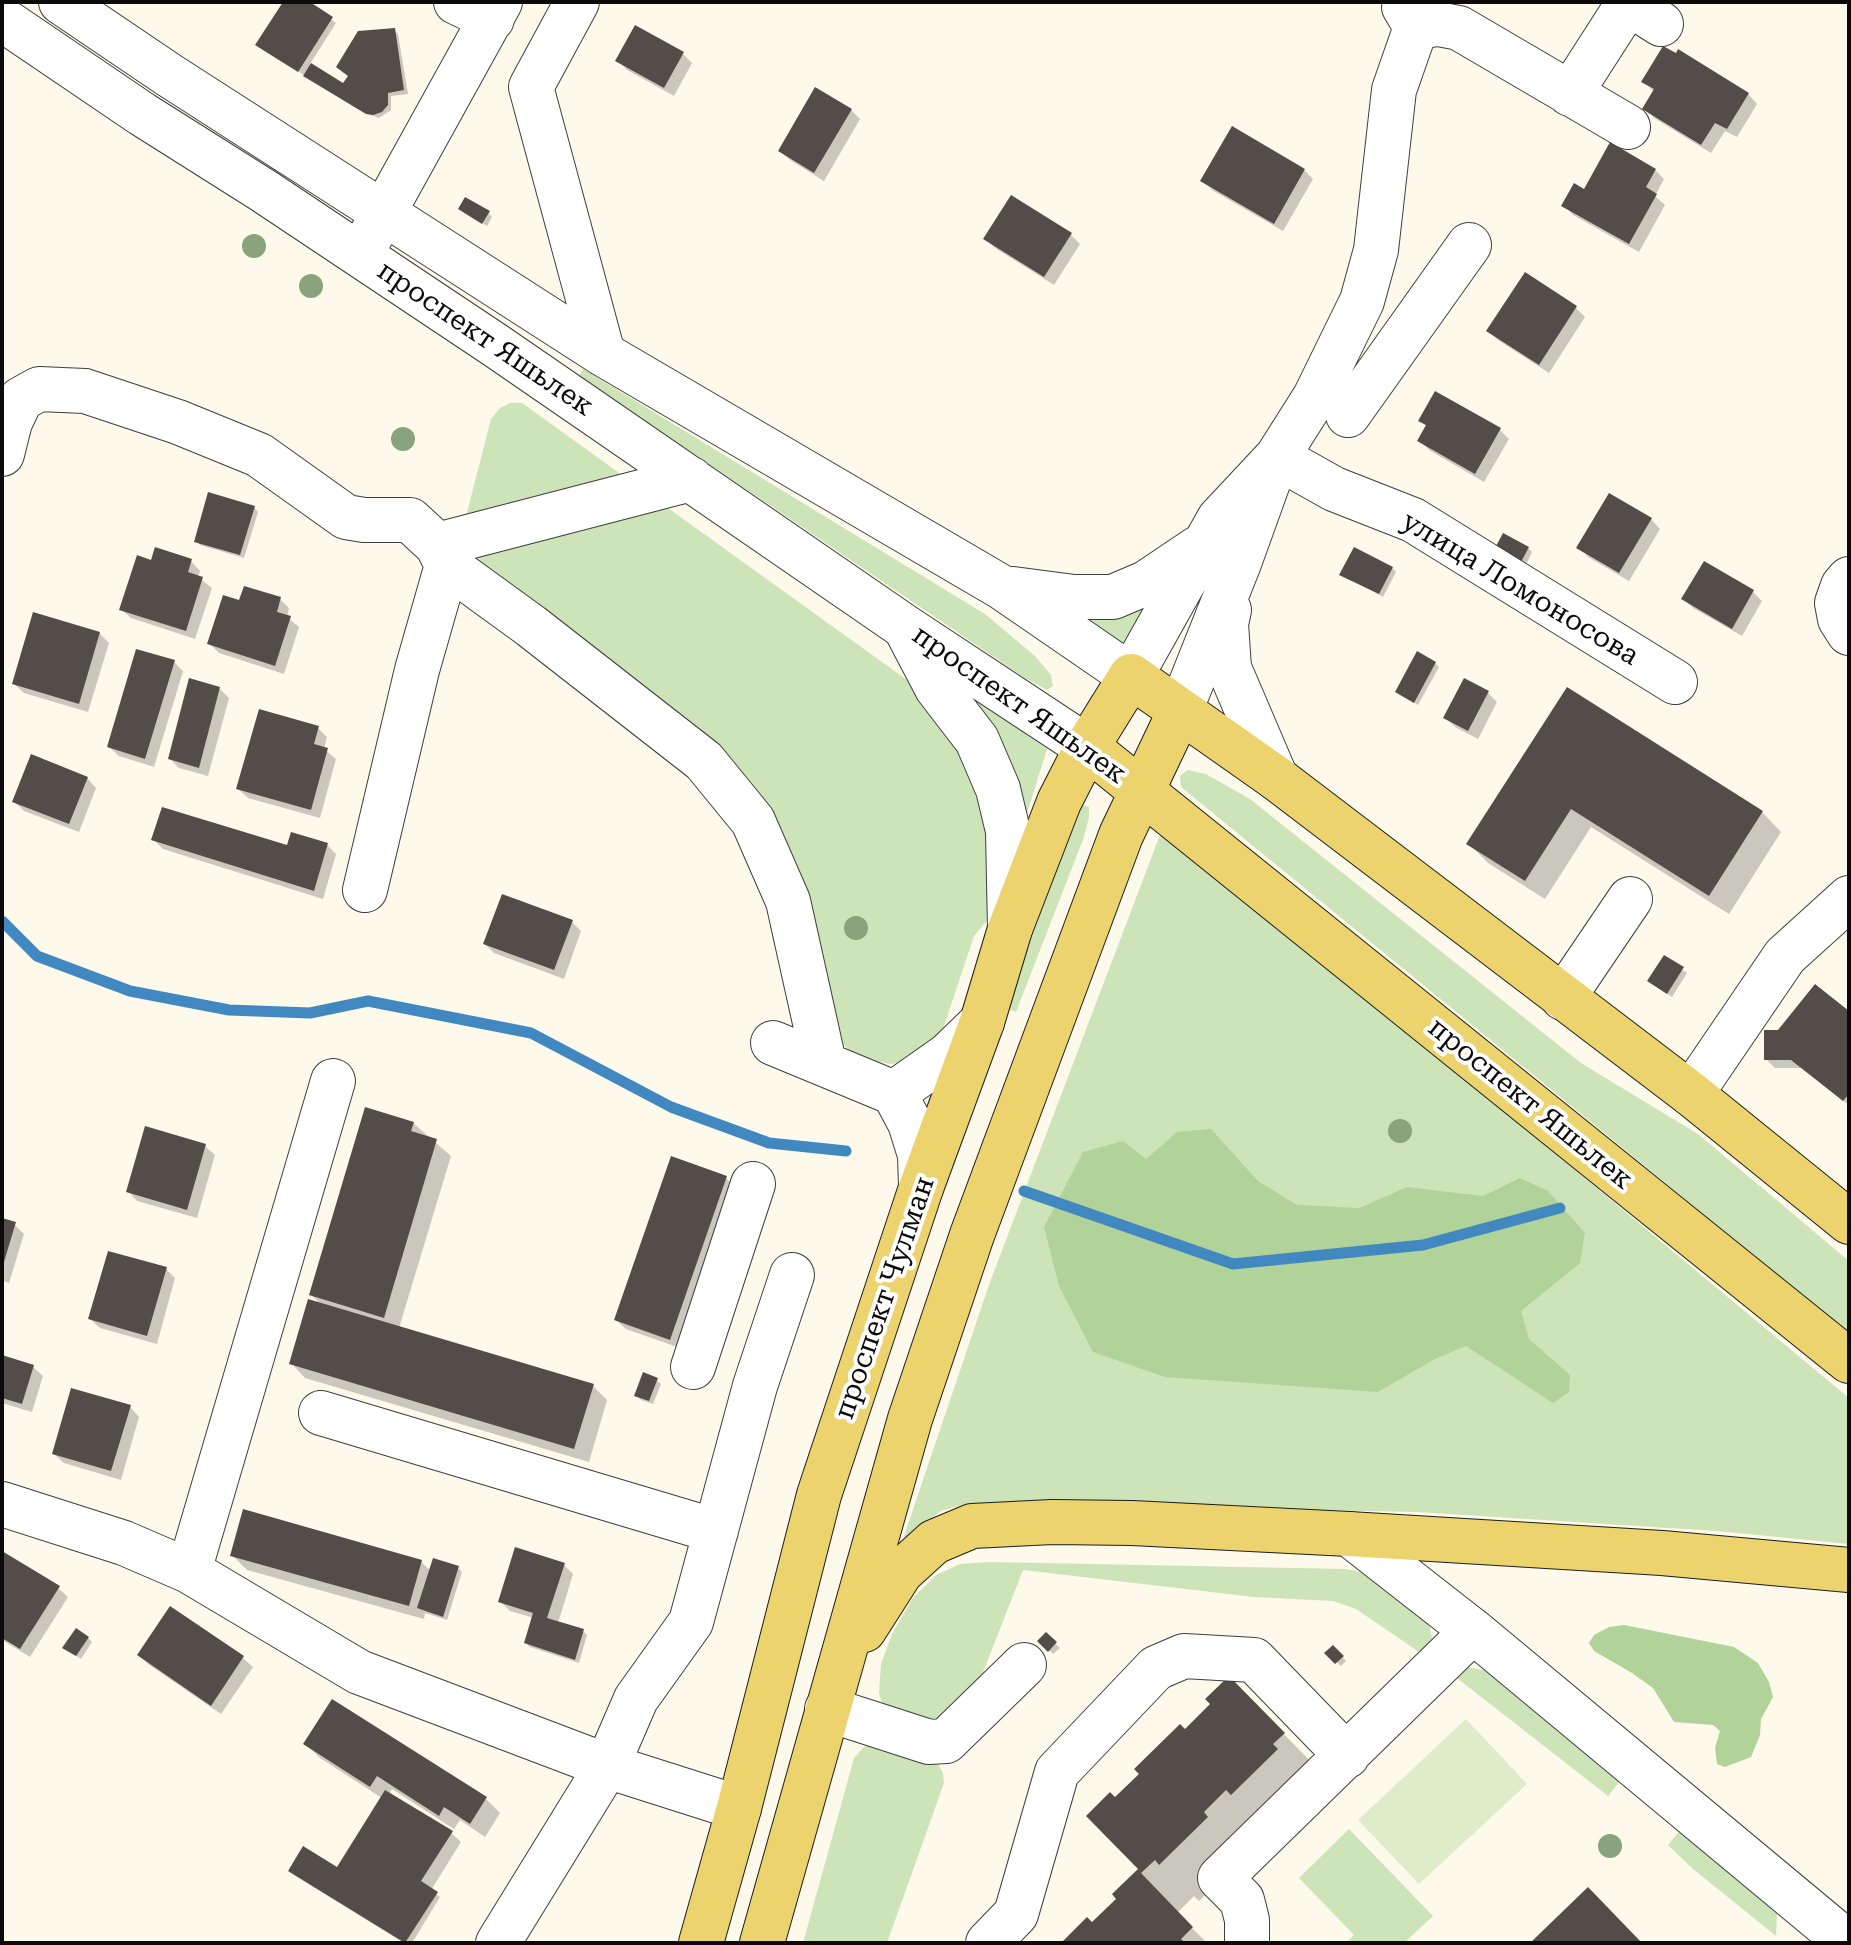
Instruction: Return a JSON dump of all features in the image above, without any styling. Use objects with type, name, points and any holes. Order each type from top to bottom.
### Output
[{"type":"main road","name":"проспект Яшьлек","points":[[1131,676],[1276,778],[1691,1094],[1849,1222]]},
{"type":"main road","name":"проспект Чулман","points":[[701,1943],[819,1495],[921,1188],[982,1022],[1010,929],[1059,802],[1087,747],[1131,676]]},
{"type":"main road","points":[[762,1943],[910,1419],[972,1235],[1104,879],[1141,790],[1180,711]]},
{"type":"main road","name":"проспект Яшьлек","points":[[1087,747],[1849,1361]]},
{"type":"main road","points":[[832,1692],[901,1572],[934,1542],[972,1526],[1052,1522],[1132,1523],[1662,1553],[1849,1570]]},
{"type":"street","name":"проспект Яшьлек","points":[[61,2],[383,214],[603,354],[1003,588],[1131,676]]},
{"type":"street","points":[[577,2],[531,87],[603,354]]},
{"type":"street","points":[[360,255],[383,214],[482,8]]},
{"type":"street","points":[[1346,414],[1362,301],[1376,250],[1394,90],[1416,10],[1438,24],[1459,28],[1628,127]]},
{"type":"street","points":[[1570,94],[1640,10]]},
{"type":"street","name":"проспект Яшьлек","points":[[2,19],[360,255],[905,627],[1087,747]]},
{"type":"street","points":[[1276,778],[1229,668],[1219,519],[1277,457],[1346,414],[1469,245]]},
{"type":"street","points":[[2,454],[10,422],[21,399],[39,389],[85,391],[178,422],[259,455],[346,517],[410,520],[442,555],[704,761],[753,821],[788,901],[824,1063]]},
{"type":"street","name":"улица Ломоносова","points":[[1277,457],[1334,489],[1413,520],[1675,682]]},
{"type":"street","points":[[442,555],[691,479]]},
{"type":"street","points":[[1003,588],[1074,597],[1113,597],[1221,554]]},
{"type":"street","points":[[1131,676],[1221,554]]},
{"type":"street","points":[[1180,711],[1221,554]]},
{"type":"street","points":[[365,890],[442,555]]},
{"type":"street","points":[[1849,579],[1837,603],[1840,619],[1849,633]]},
{"type":"street","points":[[905,627],[937,688],[977,740],[998,789],[1008,831],[1010,929]]},
{"type":"street","points":[[1691,1094],[1785,956],[1849,898]]},
{"type":"street","points":[[1563,998],[1630,899]]},
{"type":"street","points":[[894,1093],[948,1055],[982,1022]]},
{"type":"street","points":[[773,1043],[894,1093],[910,1123],[920,1155],[921,1188]]},
{"type":"street","points":[[189,1571],[333,1081]]},
{"type":"street","points":[[753,1184],[678,1362],[755,1386]]},
{"type":"street","points":[[498,1943],[607,1766],[636,1699],[691,1622],[755,1386],[792,1275]]},
{"type":"street","points":[[321,1413],[716,1531]]},
{"type":"street","points":[[2,1504],[124,1543],[189,1571],[359,1672],[607,1766],[739,1808]]},
{"type":"street","points":[[1349,1534],[1473,1631],[1820,1935]]},
{"type":"street","points":[[1247,1943],[1247,1920],[1242,1900],[1220,1878],[1473,1631]]},
{"type":"street","points":[[988,1943],[1016,1914],[1057,1772],[1156,1668],[1184,1656],[1254,1660],[1347,1756]]},
{"type":"street","points":[[832,1692],[929,1742],[946,1741],[1024,1665]]},
{"type":"green space","points":[[583,369],[985,614],[1035,656],[1051,675],[1053,686],[1047,690],[1025,678],[579,376]]},
{"type":"green space","points":[[510,403],[522,403],[914,685],[989,795],[997,909],[974,936],[940,1038],[911,1062],[890,1064],[867,1059],[852,1053],[837,1038],[725,753],[475,558],[464,524],[491,419],[500,408]]},
{"type":"green space","points":[[1156,591],[1132,655],[1058,609]]},
{"type":"green space","points":[[954,684],[1047,749],[1020,836]]},
{"type":"green space","points":[[1188,770],[1206,774],[1250,799],[1581,1063],[1698,1134],[1849,1261],[1849,1333],[1181,787],[1180,776]]},
{"type":"green space","points":[[1083,805],[1089,807],[1084,837],[1016,1012],[1003,1007],[1068,819]]},
{"type":"green space","points":[[1163,827],[1849,1398],[1849,1544],[1716,1531],[1417,1512],[970,1503],[941,1511],[902,1542],[990,1282]]},
{"type":"green space","points":[[1211,1129],[1258,1181],[1297,1205],[1360,1208],[1407,1187],[1483,1196],[1520,1178],[1548,1191],[1585,1233],[1580,1263],[1521,1311],[1529,1339],[1570,1375],[1569,1392],[1553,1403],[1466,1346],[1435,1359],[1378,1392],[1165,1377],[1093,1352],[1059,1286],[1044,1227],[1083,1152],[1123,1141],[1146,1159],[1177,1132]]},
{"type":"green space","points":[[960,1564],[1346,1569],[1361,1572],[1414,1605],[1430,1627],[1432,1639],[1425,1656],[1356,1609],[1333,1601],[1254,1597],[1023,1570],[973,1698],[950,1723],[885,1714],[879,1693],[881,1664],[892,1634],[912,1599],[936,1575]]},
{"type":"green space","points":[[1624,1625],[1734,1647],[1758,1663],[1773,1697],[1761,1719],[1760,1735],[1751,1757],[1725,1767],[1717,1764],[1715,1748],[1720,1731],[1713,1725],[1674,1722],[1653,1688],[1594,1651],[1589,1643],[1594,1635],[1609,1627]]},
{"type":"green space","points":[[1467,1667],[1493,1672],[1621,1780],[1608,1796],[1453,1675]]},
{"type":"green space","points":[[1466,1719],[1527,1784],[1419,1884],[1358,1820]]},
{"type":"green space","points":[[875,1741],[937,1762],[944,1783],[887,1943],[803,1943],[854,1758],[865,1746]]},
{"type":"green space","points":[[1349,1829],[1433,1916],[1404,1943],[1346,1943],[1354,1935],[1299,1878]]},
{"type":"green space","points":[[1681,1829],[1771,1904],[1777,1914],[1776,1936],[1668,1845]]},
{"type":"building","points":[[283,2],[310,2],[333,17],[298,72],[255,45]]},
{"type":"building","points":[[635,25],[684,52],[664,88],[615,61]]},
{"type":"building","points":[[395,28],[404,90],[388,93],[388,105],[382,112],[366,114],[303,76],[311,63],[343,83],[348,76],[336,67],[358,31]]},
{"type":"building","points":[[1663,46],[1676,53],[1678,49],[1749,93],[1727,129],[1715,123],[1701,145],[1642,109],[1654,89],[1641,82]]},
{"type":"building","points":[[815,87],[852,109],[814,173],[778,151]]},
{"type":"building","points":[[1232,126],[1305,169],[1274,224],[1200,181]]},
{"type":"building","points":[[1610,142],[1656,169],[1646,187],[1657,194],[1629,244],[1561,206],[1574,183],[1584,189]]},
{"type":"building","points":[[1011,195],[1072,233],[1044,277],[983,239]]},
{"type":"building","points":[[465,197],[490,211],[482,224],[458,209]]},
{"type":"building","points":[[1525,272],[1577,306],[1539,365],[1486,331]]},
{"type":"building","points":[[1435,391],[1501,428],[1475,474],[1417,441],[1426,425],[1418,421]]},
{"type":"building","points":[[208,492],[255,506],[240,555],[194,542]]},
{"type":"building","points":[[1609,493],[1652,518],[1619,573],[1576,548]]},
{"type":"building","points":[[1503,533],[1529,547],[1520,564],[1494,550]]},
{"type":"building","points":[[155,547],[192,559],[188,572],[203,577],[186,631],[119,610],[137,555],[151,560]]},
{"type":"building","points":[[1354,547],[1393,567],[1379,594],[1339,575]]},
{"type":"building","points":[[1704,561],[1754,590],[1732,629],[1681,599]]},
{"type":"building","points":[[244,586],[281,597],[277,612],[291,616],[275,666],[207,644],[223,595],[239,600]]},
{"type":"building","points":[[33,612],[100,632],[79,704],[12,684]]},
{"type":"building","points":[[136,649],[175,660],[145,759],[107,747]]},
{"type":"building","points":[[1417,651],[1436,662],[1414,703],[1395,692]]},
{"type":"building","points":[[189,678],[220,687],[199,768],[168,759]]},
{"type":"building","points":[[1464,678],[1489,691],[1468,731],[1443,718]]},
{"type":"building","points":[[1567,687],[1763,811],[1709,896],[1571,809],[1525,881],[1466,844]]},
{"type":"building","points":[[259,709],[319,726],[314,744],[328,748],[311,810],[236,789]]},
{"type":"building","points":[[31,754],[88,777],[69,824],[12,802]]},
{"type":"building","points":[[162,807],[287,845],[291,832],[328,843],[314,891],[151,840]]},
{"type":"building","points":[[502,894],[573,920],[554,970],[483,944]]},
{"type":"building","points":[[1664,955],[1684,967],[1667,994],[1647,981]]},
{"type":"building","points":[[1815,984],[1849,1011],[1849,1094],[1843,1101],[1791,1060],[1764,1060],[1764,1030],[1778,1030]]},
{"type":"building","points":[[365,1107],[414,1122],[411,1131],[437,1139],[384,1318],[309,1295]]},
{"type":"building","points":[[145,1126],[206,1144],[187,1210],[126,1192]]},
{"type":"building","points":[[671,1156],[727,1176],[670,1340],[614,1320]]},
{"type":"building","points":[[2,1218],[16,1222],[3,1265],[2,1264]]},
{"type":"building","points":[[108,1251],[167,1267],[147,1336],[88,1319]]},
{"type":"building","points":[[308,1299],[594,1384],[574,1449],[289,1364]]},
{"type":"building","points":[[2,1355],[34,1365],[22,1404],[2,1398]]},
{"type":"building","points":[[643,1372],[658,1378],[649,1401],[634,1396]]},
{"type":"building","points":[[71,1388],[131,1405],[111,1471],[52,1454]]},
{"type":"building","points":[[243,1509],[422,1560],[409,1606],[230,1556]]},
{"type":"building","points":[[515,1547],[565,1563],[547,1618],[584,1629],[575,1660],[524,1643],[533,1613],[498,1602]]},
{"type":"building","points":[[2,1551],[60,1586],[20,1649],[2,1638]]},
{"type":"building","points":[[433,1558],[459,1566],[443,1617],[417,1608]]},
{"type":"building","points":[[170,1606],[244,1656],[211,1706],[137,1655]]},
{"type":"building","points":[[76,1628],[89,1637],[76,1656],[62,1648]]},
{"type":"building","points":[[1046,1632],[1057,1642],[1048,1652],[1037,1641]]},
{"type":"building","points":[[1333,1645],[1344,1656],[1335,1664],[1324,1653]]},
{"type":"building","points":[[1229,1676],[1285,1733],[1273,1744],[1278,1749],[1231,1795],[1226,1790],[1204,1812],[1208,1817],[1159,1865],[1155,1860],[1141,1873],[1193,1927],[1181,1939],[1185,1943],[1061,1943],[1087,1917],[1092,1922],[1116,1899],[1112,1894],[1138,1869],[1086,1816],[1110,1792],[1115,1797],[1139,1774],[1134,1769],[1180,1724],[1185,1729],[1210,1704],[1205,1699]]},
{"type":"building","points":[[332,1699],[487,1797],[470,1824],[444,1807],[439,1816],[377,1776],[370,1787],[303,1744]]},
{"type":"building","points":[[385,1790],[453,1831],[421,1881],[438,1892],[405,1943],[288,1871],[303,1846],[337,1867]]},
{"type":"building","points":[[1588,1887],[1642,1943],[1530,1943]]},
{"type":"waterway","points":[[2,921],[37,956],[130,991],[229,1010],[310,1013],[368,1001],[531,1033],[671,1107],[769,1143],[846,1151]]},
{"type":"waterway","points":[[1024,1191],[1233,1264],[1423,1245],[1560,1208]]}]
